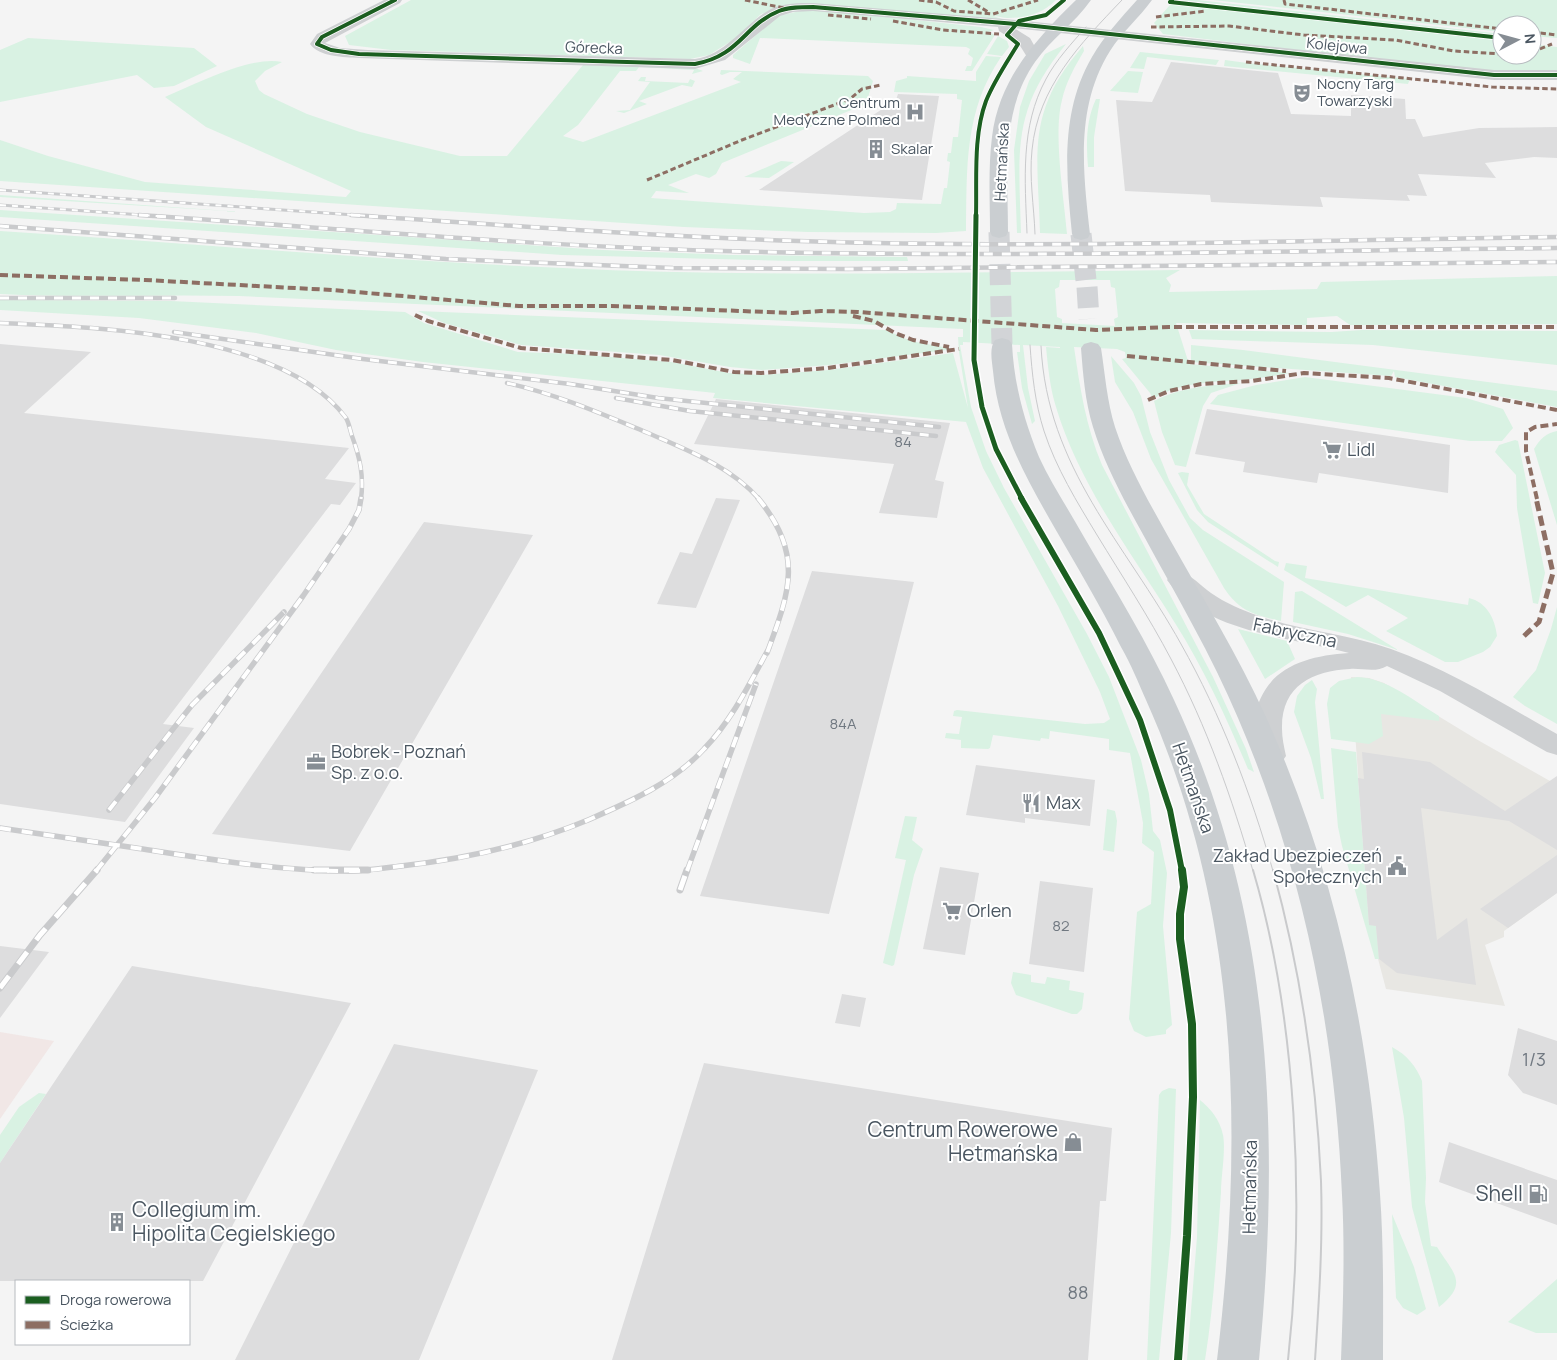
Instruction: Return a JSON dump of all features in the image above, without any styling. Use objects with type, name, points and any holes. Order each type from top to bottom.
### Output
[{"type":"main road","name":"Hetmańska","points":[[999,232],[1002,124],[1014,84],[1032,54],[1084,0]]},
{"type":"main road","points":[[1081,234],[1075,172],[1074,136],[1080,105],[1098,58],[1145,0]]},
{"type":"main road","name":"Hetmańska","points":[[1002,344],[1003,380],[1014,426],[1022,448],[1039,482],[1135,646],[1150,676],[1183,753],[1197,792],[1220,876],[1232,928],[1240,980],[1252,1122],[1248,1270],[1238,1360]]},
{"type":"main road","points":[[1091,348],[1099,408],[1108,438],[1128,484],[1236,684],[1273,766],[1294,822],[1318,900],[1345,1035],[1355,1113],[1362,1202],[1364,1272],[1362,1360]]},
{"type":"street","name":"Górecka","points":[[395,0],[322,37],[317,44],[342,51],[384,55],[695,64],[720,58],[772,15],[789,8],[819,7],[1113,38]]},
{"type":"street","name":"Górecka","points":[[943,19],[1004,28],[1054,31]]},
{"type":"street","points":[[1004,28],[1025,41],[1032,54]]},
{"type":"street","name":"Kolejowa","points":[[1113,38],[1156,47],[1490,83],[1557,82]]},
{"type":"street","name":"Kolejowa","points":[[1113,38],[1494,75],[1557,75]]},
{"type":"street","name":"Kolejowa","points":[[1098,58],[1129,48],[1156,47]]},
{"type":"street","name":"Fabryczna","points":[[1180,580],[1202,599],[1243,621],[1369,650],[1418,671],[1483,704],[1557,746]]},
{"type":"street","name":"Fabryczna","points":[[1273,766],[1266,730],[1270,705],[1282,684],[1291,676],[1316,666],[1364,661],[1418,671]]},
{"type":"shaded area","points":[[1351,677],[1369,678],[1384,683],[1476,739],[1557,785],[1557,893],[1504,931],[1504,937],[1485,945],[1505,1006],[1386,989],[1369,925]]},
{"type":"shaded area","points":[[0,1032],[54,1041],[0,1119]]},
{"type":"green space","points":[[411,0],[1056,0],[1046,8],[1029,16],[1008,18],[993,16],[1005,20],[793,4],[761,14],[733,40],[709,55],[690,59],[391,50],[349,45],[345,36]]},
{"type":"green space","points":[[1182,0],[1197,0],[1492,33],[1492,35]]},
{"type":"green space","points":[[1213,0],[1557,0],[1557,38],[1542,37],[1542,15],[1492,15],[1492,31]]},
{"type":"green space","points":[[1178,4],[1492,40],[1492,65],[1542,65],[1542,45],[1557,47],[1557,72],[1524,74],[1407,63],[1163,34],[1154,23],[1170,5]]},
{"type":"green space","points":[[800,11],[830,11],[981,27],[994,30],[989,32],[995,35],[972,71],[965,71],[967,66],[971,66],[973,58],[968,54],[970,49],[966,47],[760,38],[750,64],[733,58],[733,55],[778,16]]},
{"type":"green space","points":[[998,36],[1007,41],[1009,47],[1002,56],[987,54]]},
{"type":"green space","points":[[28,38],[194,48],[217,66],[174,86],[154,88],[137,75],[0,102],[0,50]]},
{"type":"green space","points":[[1066,44],[1048,68],[1035,90],[1027,112],[1022,133],[1020,155],[1021,233],[1017,233],[1014,150],[1020,107],[1029,81],[1045,54]]},
{"type":"green space","points":[[1083,46],[1084,51],[1066,87],[1060,114],[1059,148],[1067,234],[1040,233],[1037,156],[1043,114],[1064,70]]},
{"type":"green space","points":[[1140,52],[1219,60],[1216,65],[1147,57],[1144,69],[1130,68]]},
{"type":"green space","points":[[986,56],[1001,57],[989,77],[974,119],[968,162],[966,231],[936,233],[808,232],[684,227],[0,181],[0,140],[48,156],[145,182],[346,197],[351,191],[206,127],[165,97],[223,72],[255,63],[282,62],[265,71],[255,81],[259,90],[307,114],[360,132],[460,156],[507,156],[583,65],[695,68],[703,71],[692,74],[694,70],[639,67],[636,71],[620,71],[578,125],[563,136],[583,142],[741,82],[733,79],[742,72],[730,72],[722,75],[720,74],[721,70],[868,76],[873,81],[866,104],[722,163],[716,174],[709,178],[696,174],[668,185],[689,193],[656,191],[651,198],[864,213],[890,212],[896,209],[897,203],[941,204],[944,188],[947,188],[950,162],[947,161],[948,153],[951,153],[953,137],[958,137],[962,100],[957,99],[957,94],[894,92],[896,81],[907,78],[907,76],[976,81],[976,72]]},
{"type":"green space","points":[[1225,60],[1410,79],[1408,84],[1224,66]]},
{"type":"green space","points":[[1128,71],[1143,72],[1138,93],[1110,91]]},
{"type":"green space","points":[[641,77],[646,77],[645,81],[688,83],[690,79],[695,81],[692,87],[682,85],[639,101],[647,104],[624,113],[616,111],[630,110],[650,82],[638,81]]},
{"type":"green space","points":[[1096,99],[1100,99],[1094,137],[1094,167],[1088,167],[1087,132],[1090,115]]},
{"type":"green space","points":[[781,161],[794,162],[769,178],[744,177]]},
{"type":"green space","points":[[0,195],[243,212],[0,197]]},
{"type":"green space","points":[[0,210],[603,250],[733,255],[907,257],[908,261],[792,261],[562,255],[0,217]]},
{"type":"green space","points":[[0,231],[422,261],[640,271],[871,274],[1180,270],[1166,278],[1171,285],[1169,292],[1317,289],[1321,282],[1557,276],[1557,324],[1350,325],[1337,316],[1307,318],[1307,325],[1176,323],[1189,364],[1290,373],[1256,379],[1188,385],[1176,388],[1153,399],[1122,359],[1126,358],[1125,352],[1117,349],[1074,347],[1081,392],[1096,451],[1213,677],[1246,749],[1254,772],[1248,769],[1215,694],[1186,640],[1108,519],[1079,465],[1066,436],[1052,392],[1046,347],[1060,347],[1023,345],[1028,388],[1035,421],[1032,424],[1022,388],[1017,352],[1020,352],[1020,345],[963,342],[963,345],[960,345],[971,407],[986,451],[1004,488],[1087,634],[1109,677],[1141,760],[1149,794],[1153,831],[1160,840],[1167,873],[1163,926],[1172,1025],[1166,1030],[1166,1034],[1146,1037],[1134,1031],[1129,1019],[1137,912],[1151,904],[1154,852],[1142,843],[1143,823],[1130,753],[1109,750],[1109,739],[1050,731],[1049,739],[1041,738],[1040,741],[993,735],[990,748],[988,749],[961,748],[961,740],[945,738],[946,733],[959,734],[962,717],[953,716],[954,711],[957,710],[1085,724],[1104,723],[1110,719],[1100,692],[1058,606],[983,468],[966,422],[713,398],[715,393],[423,362],[336,350],[256,333],[139,318],[0,310],[0,300],[171,301],[405,312],[424,323],[518,352],[576,354],[671,362],[729,373],[761,375],[829,370],[953,353],[968,408],[958,337],[963,337],[963,329],[239,296],[59,296],[0,294]],"holes":[[[1060,280],[1110,280],[1111,287],[1115,288],[1118,317],[1114,319],[1115,326],[1062,323],[1062,319],[1057,317],[1055,289],[1059,287]]]},
{"type":"green space","points":[[418,311],[886,330],[911,341],[954,349],[830,365],[762,370],[730,367],[659,355],[521,345],[444,323]]},
{"type":"green space","points":[[1189,330],[1331,332],[1362,330],[1557,331],[1557,365],[1373,345],[1192,339]]},
{"type":"green space","points":[[1191,345],[1243,350],[1557,391],[1557,407],[1395,377],[1394,371],[1391,376],[1191,362]]},
{"type":"green space","points":[[1111,356],[1134,383],[1141,396],[1150,432],[1169,480],[1190,518],[1203,530],[1284,582],[1281,621],[1263,617],[1242,607],[1224,588],[1151,459],[1133,412],[1115,382]]},
{"type":"green space","points":[[1305,377],[1466,398],[1503,409],[1513,428],[1502,441],[1470,441],[1210,404],[1218,395],[1256,385]]},
{"type":"green space","points":[[1241,383],[1211,393],[1203,406],[1186,467],[1175,465],[1162,432],[1154,401],[1186,390]]},
{"type":"green space","points":[[1557,431],[1557,525],[1534,449],[1544,437]]},
{"type":"green space","points":[[1515,440],[1518,441],[1545,573],[1538,604],[1533,603],[1517,508],[1516,475],[1495,452],[1499,445]]},
{"type":"green space","points":[[1178,473],[1189,473],[1187,485],[1204,514],[1279,562],[1278,567],[1208,522],[1197,510]]},
{"type":"green space","points":[[1286,563],[1307,566],[1305,578],[1468,605],[1469,598],[1475,600],[1489,612],[1497,636],[1490,647],[1483,652],[1458,662],[1445,662],[1386,631],[1408,618],[1368,595],[1346,607],[1284,570]]},
{"type":"green space","points":[[1302,591],[1398,650],[1348,634],[1293,622],[1295,592]]},
{"type":"green space","points":[[1557,607],[1557,724],[1513,697],[1536,670]]},
{"type":"green space","points":[[1238,629],[1287,641],[1295,659],[1265,679]]},
{"type":"green space","points":[[1357,677],[1379,681],[1400,691],[1439,716],[1439,721],[1381,714],[1383,736],[1369,744],[1331,739],[1327,704],[1330,688],[1339,681]]},
{"type":"green space","points":[[1312,680],[1317,689],[1315,702],[1324,799],[1321,799],[1311,758],[1294,712],[1297,696],[1305,685]]},
{"type":"green space","points":[[1331,748],[1356,752],[1369,924],[1376,926],[1379,959],[1375,959],[1342,846],[1338,827]]},
{"type":"green space","points":[[1107,809],[1115,811],[1117,821],[1114,852],[1103,850]]},
{"type":"green space","points":[[905,816],[917,817],[912,840],[923,849],[914,875],[894,965],[892,966],[883,963],[906,860],[895,858]]},
{"type":"green space","points":[[1013,972],[1031,975],[1031,982],[1045,984],[1047,977],[1070,981],[1069,990],[1084,993],[1082,1009],[1077,1014],[1072,1014],[1016,995],[1011,983]]},
{"type":"green space","points":[[1392,1047],[1410,1061],[1422,1081],[1426,1178],[1425,1202],[1431,1246],[1437,1247],[1456,1278],[1454,1291],[1439,1307],[1412,1207],[1404,1118]]},
{"type":"green space","points":[[1169,1088],[1176,1089],[1171,1233],[1159,1360],[1147,1360],[1159,1095],[1162,1091]]},
{"type":"green space","points":[[39,1093],[46,1094],[0,1163],[0,1135],[19,1107]]},
{"type":"green space","points":[[1200,1100],[1220,1124],[1224,1141],[1224,1155],[1217,1255],[1205,1360],[1187,1360],[1197,1237]]},
{"type":"green space","points":[[1392,1214],[1414,1267],[1426,1309],[1417,1315],[1403,1308],[1396,1298]]},
{"type":"green space","points":[[1557,1279],[1557,1333],[1536,1333],[1508,1322]]},
{"type":"building","points":[[1171,62],[1278,73],[1291,114],[1351,116],[1351,95],[1405,99],[1406,119],[1415,119],[1423,137],[1479,128],[1557,127],[1557,158],[1534,157],[1485,163],[1496,178],[1418,174],[1427,196],[1407,195],[1410,201],[1320,197],[1323,207],[1211,202],[1210,195],[1125,191],[1116,100],[1152,102]]},
{"type":"building","name":"Skalar","points":[[898,94],[939,96],[922,200],[759,190],[896,100]]},
{"type":"building","points":[[0,344],[91,352],[24,413],[349,448],[325,479],[356,483],[340,505],[331,504],[163,724],[194,728],[125,822],[0,804]]},
{"type":"building","points":[[716,399],[950,423],[935,480],[944,482],[937,518],[879,513],[894,464],[694,444]]},
{"type":"building","name":"Lidl","points":[[1207,409],[1450,445],[1448,493],[1319,473],[1317,483],[1243,472],[1245,462],[1195,454]]},
{"type":"building","points":[[716,498],[740,500],[696,608],[657,604],[680,552],[692,554]]},
{"type":"building","points":[[424,522],[533,535],[350,851],[212,834]]},
{"type":"building","points":[[812,571],[914,582],[829,914],[700,896]]},
{"type":"building","name":"Zakład Ubezpieczeń Społecznych","points":[[1362,752],[1430,762],[1505,811],[1557,776],[1557,850],[1509,821],[1421,808],[1437,940],[1467,918],[1476,985],[1397,973],[1379,959],[1376,926],[1369,925],[1358,778],[1364,779]]},
{"type":"building","name":"Max","points":[[976,765],[1095,780],[1090,826],[1025,818],[1025,823],[966,815]]},
{"type":"building","points":[[1557,855],[1557,893],[1508,928],[1480,909]]},
{"type":"building","name":"Orlen","points":[[940,867],[979,873],[965,955],[923,949]]},
{"type":"building","name":"Orlen","points":[[1040,881],[1093,888],[1084,972],[1029,964]]},
{"type":"building","points":[[0,946],[49,952],[0,1018]]},
{"type":"building","name":"Collegium im. Hipolita Cegielskiego","points":[[132,966],[351,1003],[203,1281],[0,1281],[0,1163]]},
{"type":"building","points":[[842,994],[866,998],[860,1027],[835,1023]]},
{"type":"building","points":[[1518,1028],[1557,1041],[1557,1105],[1523,1093],[1508,1075]]},
{"type":"building","points":[[394,1044],[538,1070],[419,1360],[235,1360]]},
{"type":"building","points":[[704,1063],[1112,1128],[1106,1201],[1100,1201],[1088,1360],[612,1360]]},
{"type":"building","points":[[1449,1142],[1557,1180],[1557,1225],[1439,1182]]},
{"type":"tunnel","points":[[999,232],[1002,344]]},
{"type":"tunnel","points":[[1081,234],[1086,280]]},
{"type":"tunnel","points":[[1087,287],[1089,319]]},
{"type":"tram line","points":[[1035,234],[1031,160],[1036,127],[1043,106],[1052,86],[1077,50],[1122,0]]},
{"type":"tram line","points":[[1027,233],[1025,174],[1028,135],[1032,116],[1038,97],[1050,72],[1064,52],[1086,27]]},
{"type":"tram line","points":[[1030,345],[1038,410],[1049,445],[1075,497],[1154,628],[1184,685],[1218,763],[1253,871]]},
{"type":"tram line","points":[[1041,346],[1046,390],[1058,430],[1073,467],[1092,503],[1159,607],[1196,671],[1234,755],[1273,871]]},
{"type":"tram line","points":[[1253,870],[1268,928],[1279,988],[1288,1050],[1293,1113],[1296,1239],[1288,1360]]},
{"type":"tram line","points":[[1273,870],[1292,947],[1306,1024],[1319,1142],[1321,1226],[1315,1360]]},
{"type":"railway","points":[[0,190],[369,216]]},
{"type":"railway","points":[[0,205],[157,216]]},
{"type":"railway","points":[[139,215],[504,241],[723,251],[1036,254],[1557,248]]},
{"type":"railway","points":[[351,215],[687,236],[894,243],[1084,244],[1557,237]]},
{"type":"railway","points":[[0,226],[446,259],[673,268],[847,269],[1557,262]]},
{"type":"railway","points":[[0,298],[175,298]]},
{"type":"railway","points":[[0,323],[135,332],[186,340],[234,352],[279,368],[317,390],[346,418],[361,467],[361,499]]},
{"type":"railway","points":[[174,332],[363,359],[570,384],[658,398],[939,427]]},
{"type":"railway","points":[[507,383],[579,405],[693,453],[735,477],[759,499]]},
{"type":"railway","points":[[616,398],[690,411],[936,436]]},
{"type":"railway","points":[[117,845],[155,798],[303,596],[349,529],[359,510],[361,498]]},
{"type":"railway","points":[[758,498],[773,518],[782,538],[787,556],[786,592],[782,611],[768,649]]},
{"type":"railway","points":[[109,810],[192,705],[284,612]]},
{"type":"railway","points":[[366,870],[449,859],[519,844],[565,829],[635,799],[679,772],[714,738],[740,701],[768,649]]},
{"type":"railway","points":[[767,653],[768,649]]},
{"type":"railway","points":[[687,871],[756,684]]},
{"type":"railway","points":[[0,828],[117,845]]},
{"type":"railway","points":[[96,871],[117,845]]},
{"type":"railway","points":[[117,845],[242,864],[322,870]]},
{"type":"railway","points":[[0,988],[40,935],[97,870]]},
{"type":"railway","points":[[314,870],[322,870]]},
{"type":"railway","points":[[322,870],[366,870]]},
{"type":"railway","points":[[322,870],[366,870]]},
{"type":"railway","points":[[680,890],[687,870]]},
{"type":"marked path","points":[[745,0],[784,8]]},
{"type":"marked path","points":[[919,0],[936,2],[954,11],[993,14],[1038,0]]},
{"type":"marked path","points":[[968,0],[990,13]]},
{"type":"marked path","points":[[1284,0],[1285,4],[1492,28]]},
{"type":"marked path","points":[[1156,17],[1206,11]]},
{"type":"marked path","points":[[828,15],[871,19]]},
{"type":"marked path","points":[[893,21],[943,30],[999,34]]},
{"type":"marked path","points":[[1151,27],[1229,26],[1304,35],[1395,40],[1454,51],[1492,53]]},
{"type":"marked path","points":[[1542,33],[1557,35]]},
{"type":"marked path","points":[[1542,48],[1552,44]]},
{"type":"marked path","points":[[1246,62],[1492,87],[1557,89]]},
{"type":"marked path","points":[[647,180],[742,140],[850,99],[862,89],[881,85]]},
{"type":"marked path","points":[[0,275],[145,280],[332,290],[519,306],[611,306],[793,313],[821,311],[858,312],[1096,330],[1169,327],[1557,327]]},
{"type":"marked path","points":[[415,315],[428,321],[521,348],[672,360],[734,372],[761,373],[828,368],[959,349]]},
{"type":"marked path","points":[[853,316],[874,321],[895,333],[913,340],[949,347]]},
{"type":"marked path","points":[[1127,356],[1286,371]]},
{"type":"marked path","points":[[1148,400],[1169,391],[1201,384],[1252,381],[1304,373],[1389,378],[1557,410]]},
{"type":"marked path","points":[[1524,636],[1539,622],[1553,573],[1526,451],[1526,432],[1535,427],[1557,424]]},
{"type":"cycle path","points":[[395,0],[322,37],[317,44],[331,50],[359,54],[695,64],[708,62],[730,51],[755,28],[779,11],[788,8],[813,7],[1016,24],[1494,75],[1557,75]]},
{"type":"cycle path","points":[[1064,0],[1046,15],[1019,21],[1007,35],[1018,44],[992,87],[985,103],[979,134],[977,169],[974,360],[982,407],[996,449],[1015,487],[1099,633],[1140,720],[1170,810],[1181,862],[1184,887],[1180,914],[1180,939],[1192,1024],[1193,1097],[1187,1236],[1178,1360]]},
{"type":"cycle path","points":[[1172,0],[1170,2],[1492,37]]},
{"type":"place","name":"Nocny Targ Towarzyski","points":[[1302,93]]},
{"type":"place","name":"Centrum Medyczne Polmed","points":[[915,112]]},
{"type":"place","name":"Skalar","points":[[876,149]]},
{"type":"place","name":"Lidl","points":[[1332,450]]},
{"type":"place","name":"Bobrek - Poznań Sp. z o.o.","points":[[316,762]]},
{"type":"place","name":"Max","points":[[1031,803]]},
{"type":"place","name":"Zakład Ubezpieczeń Społecznych","points":[[1397,866]]},
{"type":"place","name":"Orlen","points":[[952,911]]},
{"type":"place","name":"Centrum Rowerowe Hetmańska","points":[[1073,1142]]},
{"type":"place","name":"Shell","points":[[1538,1194]]},
{"type":"place","name":"Collegium im. Hipolita Cegielskiego","points":[[117,1222]]}]
